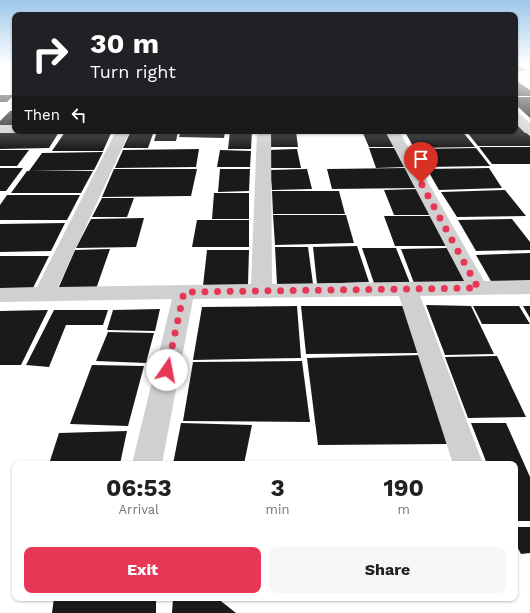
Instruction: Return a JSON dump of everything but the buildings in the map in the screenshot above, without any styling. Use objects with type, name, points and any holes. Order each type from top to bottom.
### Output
[{"type":"street","points":[[518,119],[530,130]]},
{"type":"street","points":[[0,129],[12,129]]},
{"type":"street","points":[[44,295],[122,134]]},
{"type":"street","points":[[261,291],[264,134]]},
{"type":"street","points":[[394,134],[478,288]]},
{"type":"street","points":[[0,295],[530,287]]},
{"type":"street","points":[[407,289],[467,461]]},
{"type":"street","points":[[148,461],[184,292]]},
{"type":"route","points":[[167,370],[184,292],[478,288],[421,183]]}]
